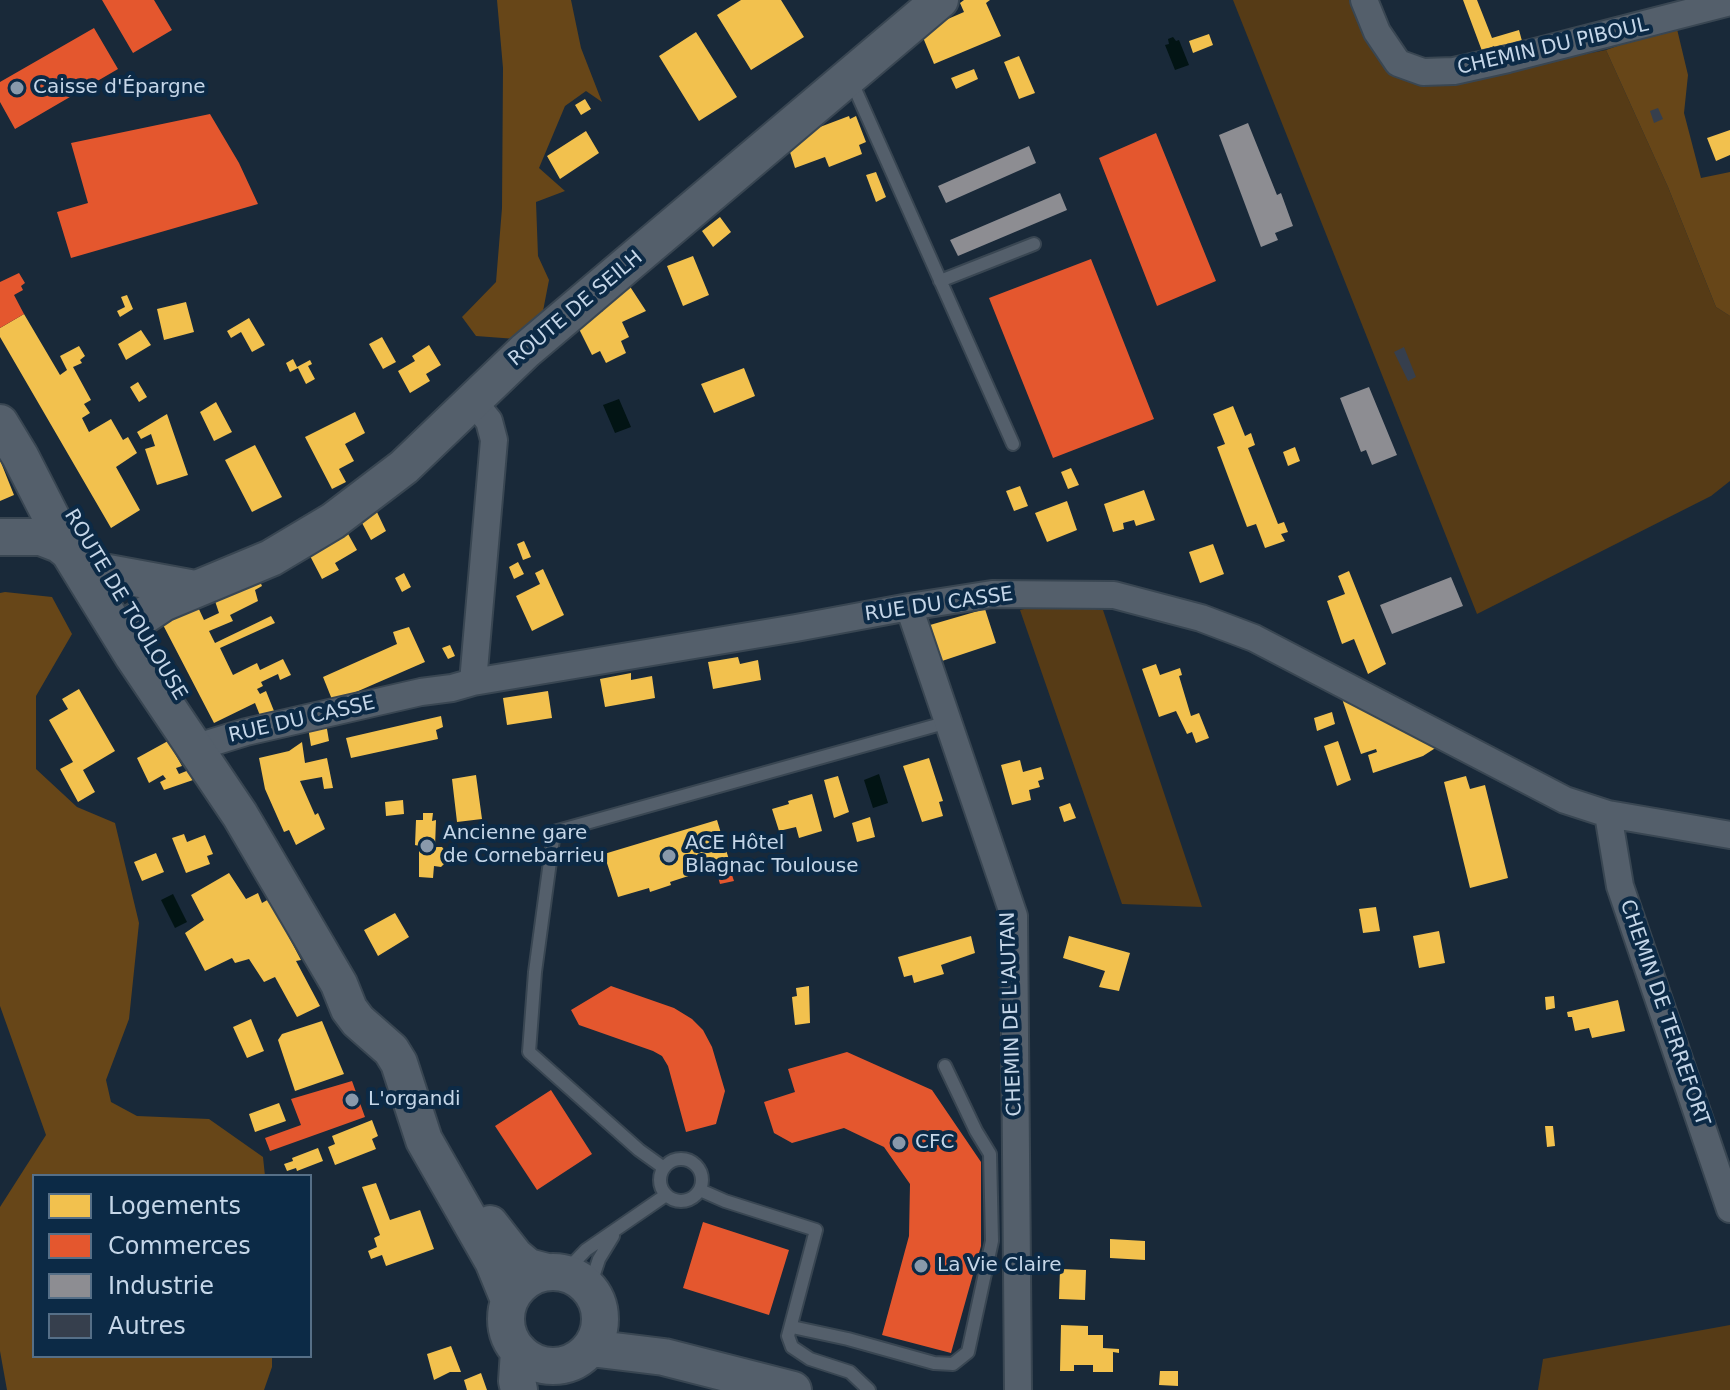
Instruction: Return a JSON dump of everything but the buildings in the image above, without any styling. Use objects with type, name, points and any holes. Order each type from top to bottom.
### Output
[{"type":"main road","name":"ROUTE DE SEILH","points":[[136,621],[163,603],[271,558],[333,521],[404,467],[525,351],[940,0]]},
{"type":"main road","name":"ROUTE DE TOULOUSE","points":[[0,400],[133,656],[240,815],[339,984],[349,1009],[382,1041],[399,1063],[420,1128],[442,1174],[493,1261],[509,1300]]},
{"type":"main road","name":"ROUTE DE TOULOUSE","points":[[0,423],[45,506]]},
{"type":"main road","points":[[0,527],[45,506],[60,512],[88,568]]},
{"type":"main road","points":[[0,537],[41,537],[59,544],[88,568],[195,589]]},
{"type":"main road","name":"ROUTE DE TOULOUSE","points":[[88,568],[136,621],[207,744],[240,815]]},
{"type":"main road","name":"ROUTE DE TOULOUSE","points":[[339,984],[389,1028],[412,1056],[434,1127],[468,1192],[494,1231],[528,1267],[556,1273]]},
{"type":"main road","points":[[556,1273],[586,1286],[594,1320],[569,1363],[546,1378],[536,1362],[519,1351],[506,1327],[509,1300],[524,1281],[556,1273]]},
{"type":"main road","points":[[594,1320],[731,1366],[774,1388]]},
{"type":"main road","points":[[519,1351],[519,1390]]},
{"type":"street","name":"CHEMIN DU PIBOUL","points":[[1364,0],[1377,32],[1398,63],[1423,72],[1454,71],[1530,54],[1730,2]]},
{"type":"street","points":[[472,400],[489,421],[494,440],[473,682]]},
{"type":"street","name":"RUE DU CASSE","points":[[207,744],[246,732],[473,682],[909,607],[992,594],[1114,595],[1201,618],[1254,638],[1565,800],[1608,814],[1730,835]]},
{"type":"street","name":"CHEMIN DE L'AUTAN","points":[[909,607],[1014,916],[1018,1390]]},
{"type":"street","name":"CHEMIN DE TERREFORT","points":[[1608,814],[1620,886],[1730,1209]]},
{"type":"lane","points":[[849,77],[1013,444]]},
{"type":"lane","points":[[940,281],[1034,244]]},
{"type":"lane","points":[[664,1168],[639,1150],[529,1052],[534,984],[554,832],[948,722]]},
{"type":"lane","points":[[358,1021],[377,1059]]},
{"type":"lane","points":[[792,1327],[934,1363],[953,1364],[968,1352],[992,1241],[990,1154],[945,1066]]},
{"type":"lane","points":[[390,1084],[420,1128]]},
{"type":"lane","points":[[677,1160],[692,1162],[702,1175],[700,1190],[684,1202],[671,1199],[661,1185],[664,1168],[677,1160]]},
{"type":"lane","points":[[700,1190],[816,1230],[788,1336],[792,1347],[810,1359],[850,1372],[869,1390]]},
{"type":"lane","points":[[556,1273],[666,1195]]},
{"type":"lane","points":[[594,1320],[594,1274],[615,1232]]},
{"type":"shaded area","points":[[497,0],[571,0],[581,48],[602,102],[586,91],[565,106],[539,168],[565,191],[536,202],[538,256],[549,280],[543,311],[516,339],[476,336],[462,317],[496,282],[502,208],[503,68]]},
{"type":"shaded area","points":[[1233,0],[1356,0],[1403,76],[1431,85],[1606,50],[1668,187],[1716,307],[1730,316],[1730,481],[1711,496],[1477,614]]},
{"type":"shaded area","points":[[1677,29],[1688,75],[1684,113],[1701,178],[1730,172],[1730,316],[1716,307],[1668,187],[1606,50]]},
{"type":"shaded area","points":[[1173,37],[1179,40],[1189,65],[1175,70],[1165,45]]},
{"type":"shaded area","points":[[619,399],[631,427],[615,433],[603,405]]},
{"type":"shaded area","points":[[0,593],[52,597],[72,634],[36,696],[36,769],[77,807],[115,823],[139,923],[129,1019],[106,1080],[111,1102],[137,1116],[209,1119],[263,1157],[265,1174],[32,1174],[32,1358],[272,1358],[264,1390],[7,1390],[0,1351],[0,1207],[46,1135],[0,1006]]},
{"type":"shaded area","points":[[1049,603],[1103,610],[1202,907],[1122,904],[1020,610]]},
{"type":"shaded area","points":[[879,774],[888,803],[873,808],[864,780]]},
{"type":"shaded area","points":[[173,894],[187,922],[175,928],[161,900]]},
{"type":"shaded area","points":[[1730,1325],[1730,1390],[1538,1390],[1543,1359]]},
{"type":"place","name":"Caisse d'Épargne","points":[[17,88]]},
{"type":"place","name":"Ancienne gare de Cornebarrieu","points":[[427,846]]},
{"type":"place","name":"ACE Hôtel Blagnac Toulouse","points":[[669,856]]},
{"type":"place","name":"L'organdi","points":[[352,1100]]},
{"type":"place","name":"CFC","points":[[899,1143]]},
{"type":"place","name":"La Vie Claire","points":[[921,1266]]}]
